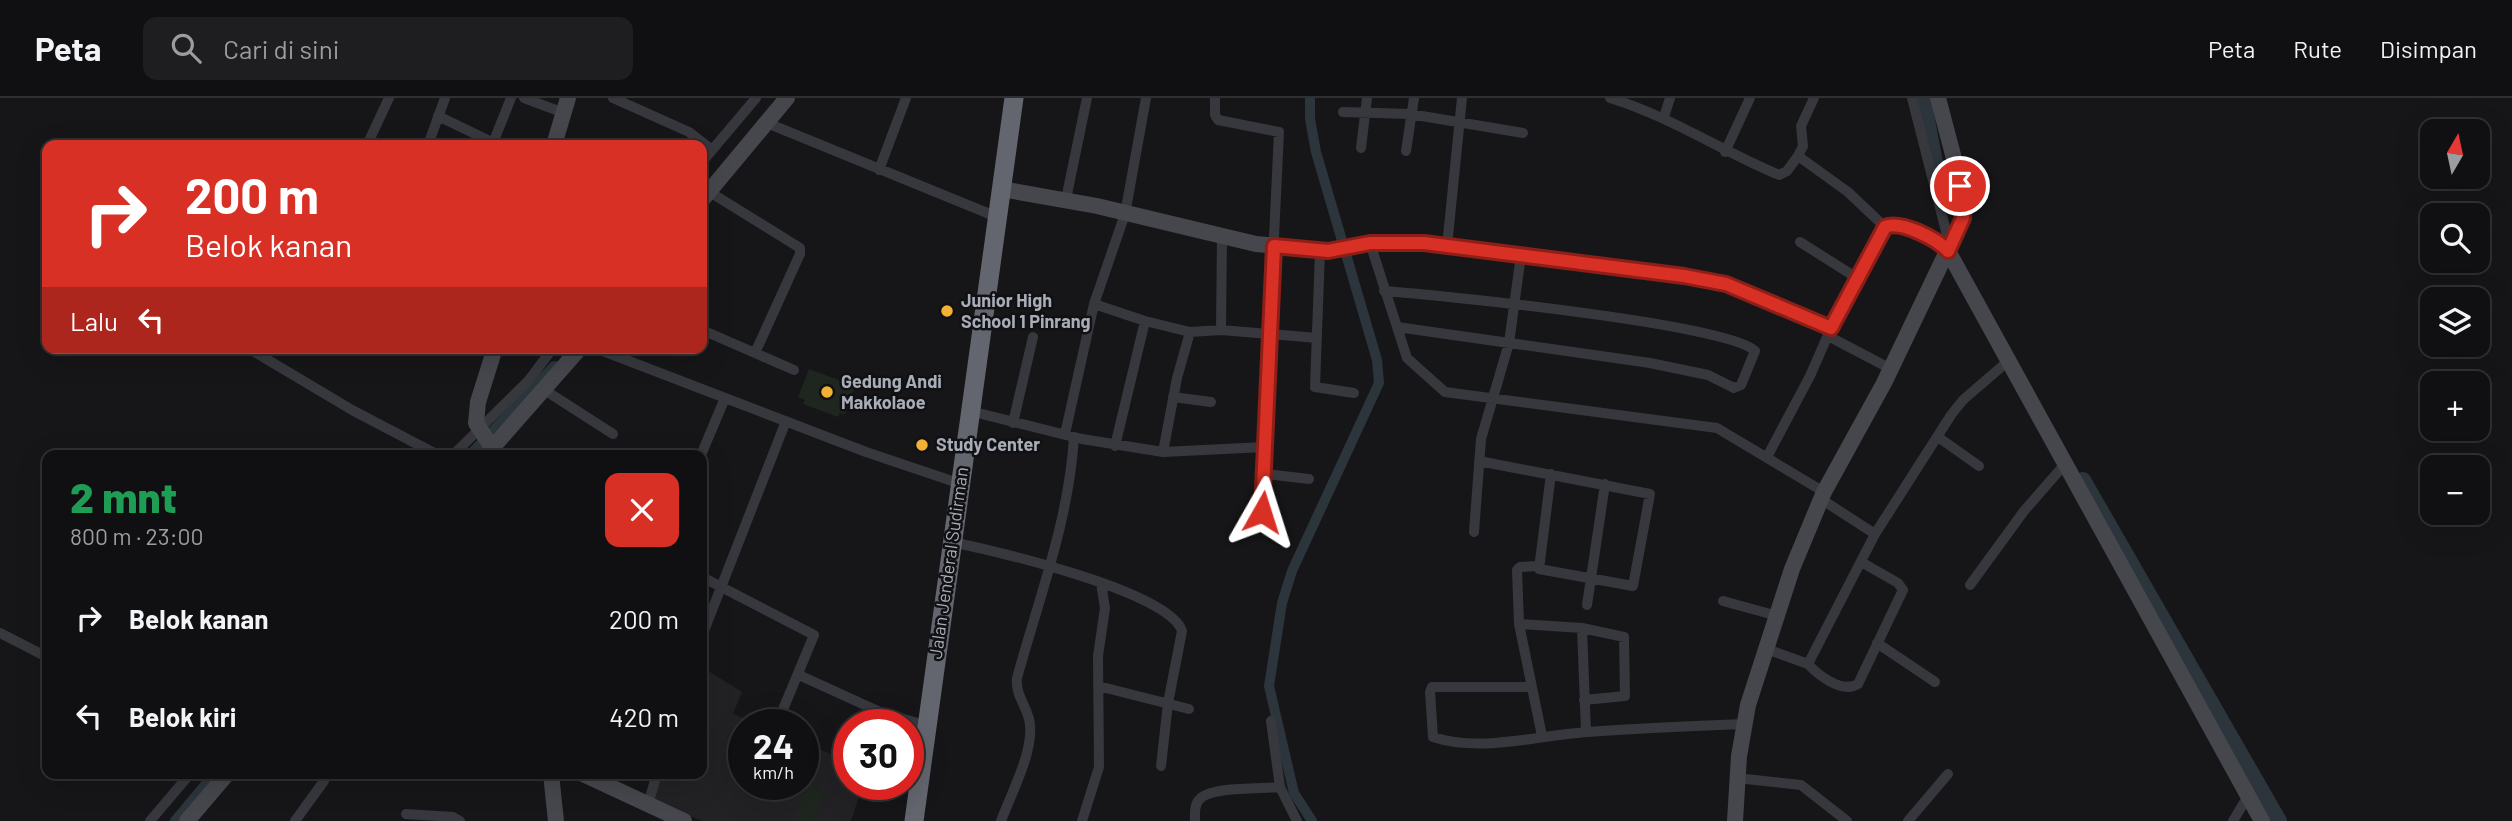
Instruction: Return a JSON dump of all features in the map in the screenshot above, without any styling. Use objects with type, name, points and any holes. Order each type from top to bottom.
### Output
[{"type":"highway","name":"Jalan Jenderal Sudirman","points":[[914,821],[952,542],[952,482],[970,411],[1014,98]]},
{"type":"street","points":[[369,140],[389,98]]},
{"type":"street","points":[[430,140],[445,98]]},
{"type":"street","points":[[496,140],[511,98]]},
{"type":"street","points":[[524,98],[566,106],[556,140]]},
{"type":"street","points":[[613,98],[634,102],[699,140]]},
{"type":"street","points":[[707,156],[756,98]]},
{"type":"street","points":[[707,194],[787,98]]},
{"type":"street","points":[[879,170],[906,98]]},
{"type":"street","points":[[1066,200],[1087,98]]},
{"type":"street","points":[[1001,821],[1028,749],[1030,720],[1018,699],[1016,683],[1069,489],[1069,435],[1094,304],[1125,214],[1146,98]]},
{"type":"street","points":[[1215,98],[1215,115],[1218,120],[1279,132],[1264,447],[1266,474],[1262,512]]},
{"type":"street","points":[[1361,148],[1367,98]]},
{"type":"street","points":[[1406,151],[1414,98]]},
{"type":"street","points":[[1447,246],[1462,98]]},
{"type":"street","points":[[1610,98],[1664,117],[1725,152],[1779,175],[1787,171],[1803,146],[1800,130],[1814,98]]},
{"type":"street","points":[[1664,117],[1670,98]]},
{"type":"street","points":[[1725,152],[1750,98]]},
{"type":"street","points":[[1912,98],[1951,246],[2007,362],[2246,800],[2262,821]]},
{"type":"street","points":[[1735,821],[1744,724],[1774,615],[1823,496],[1891,369],[1963,218],[1957,170],[1938,98]]},
{"type":"street","points":[[1343,112],[1410,114],[1523,133]]},
{"type":"street","points":[[438,116],[487,140]]},
{"type":"street","points":[[766,123],[997,217]]},
{"type":"street","points":[[707,146],[712,150]]},
{"type":"street","points":[[1798,156],[1848,192],[1885,227]]},
{"type":"street","points":[[1002,189],[1066,200],[1274,246],[1327,251],[1367,244],[1447,246],[1726,284],[1830,332],[1891,369]]},
{"type":"street","points":[[707,197],[800,247],[800,256],[755,353]]},
{"type":"street","points":[[1768,457],[1885,227],[1891,225],[1951,246]]},
{"type":"street","points":[[1221,330],[1222,236]]},
{"type":"street","points":[[1800,242],[1857,278]]},
{"type":"street","points":[[1367,244],[1407,358],[1437,387],[1451,394],[1717,428],[1768,457],[1770,463],[1823,496],[1875,534]]},
{"type":"street","points":[[1327,251],[1317,338],[1315,387],[1354,393]]},
{"type":"street","points":[[1475,532],[1481,439],[1509,343],[1521,255]]},
{"type":"street","points":[[1384,291],[1514,305],[1704,333],[1735,341],[1755,351],[1741,386],[1734,388],[1688,370],[1397,327]]},
{"type":"street","points":[[1094,304],[1145,321],[1191,332],[1221,330],[1317,338]]},
{"type":"street","points":[[1115,446],[1145,321]]},
{"type":"street","points":[[707,332],[794,370]]},
{"type":"street","points":[[1163,452],[1173,397],[1191,332]]},
{"type":"street","points":[[1013,423],[1033,337]]},
{"type":"street","points":[[258,354],[352,410],[428,450]]},
{"type":"street","points":[[487,443],[478,402],[493,354]]},
{"type":"street","points":[[487,443],[520,390],[548,354]]},
{"type":"street","points":[[467,450],[487,443],[575,354]]},
{"type":"street","points":[[611,354],[952,482]]},
{"type":"street","points":[[1808,664],[1875,534],[1959,404],[2007,362]]},
{"type":"street","points":[[543,389],[613,434]]},
{"type":"street","points":[[1173,397],[1211,402]]},
{"type":"street","points":[[703,450],[725,398]]},
{"type":"street","points":[[970,411],[1115,446],[1163,452],[1264,447]]},
{"type":"street","points":[[707,621],[786,421]]},
{"type":"street","points":[[1938,437],[1979,466]]},
{"type":"street","points":[[1479,461],[1551,474],[1650,494],[1633,586],[1543,572],[1538,566],[1551,474]]},
{"type":"street","points":[[1970,585],[2024,511],[2065,464]]},
{"type":"street","points":[[1266,474],[1309,479]]},
{"type":"street","points":[[1587,605],[1605,485]]},
{"type":"street","points":[[952,542],[1101,583],[1154,605],[1180,625],[1179,653],[1168,703],[1161,766]]},
{"type":"street","points":[[1764,648],[1808,664],[1822,677],[1853,687],[1903,587],[1861,562]]},
{"type":"street","points":[[1538,566],[1520,567],[1517,570],[1519,624],[1529,687],[1542,736]]},
{"type":"street","points":[[707,580],[814,635],[784,707]]},
{"type":"street","points":[[1082,821],[1099,767],[1098,656],[1105,608],[1101,583]]},
{"type":"street","points":[[1723,601],[1774,615]]},
{"type":"street","points":[[1519,624],[1583,628],[1624,638],[1625,696],[1584,700]]},
{"type":"street","points":[[1583,628],[1586,732]]},
{"type":"street","points":[[0,633],[42,654]]},
{"type":"street","points":[[1877,643],[1935,682]]},
{"type":"street","points":[[799,675],[889,715],[928,726]]},
{"type":"street","points":[[1098,686],[1189,709]]},
{"type":"street","points":[[1529,687],[1432,687],[1433,737],[1464,743],[1586,732],[1744,724]]},
{"type":"street","points":[[1271,721],[1280,787],[1297,821]]},
{"type":"street","points":[[1908,821],[1948,774]]},
{"type":"street","points":[[1737,778],[1801,785],[1847,821]]},
{"type":"street","points":[[150,821],[186,779]]},
{"type":"street","points":[[187,821],[223,779]]},
{"type":"street","points":[[552,779],[556,821]]},
{"type":"street","points":[[594,779],[684,821]]},
{"type":"street","points":[[648,804],[656,779]]},
{"type":"street","points":[[295,821],[324,780]]},
{"type":"street","points":[[1195,821],[1196,804],[1202,796],[1217,791],[1280,787]]},
{"type":"street","points":[[2233,821],[2246,800]]},
{"type":"street","points":[[406,814],[453,817],[460,821]]},
{"type":"shaded area","name":"Gedung Andi Makkolaoe","points":[[809,369],[855,386],[845,414],[840,413],[838,417],[803,404],[805,400],[798,397]]},
{"type":"shaded area","points":[[707,670],[742,692],[735,709],[728,709],[728,800],[819,800],[819,749],[833,755],[833,800],[858,800],[851,821],[703,821],[650,801],[657,779],[707,779]]},
{"type":"shaded area","points":[[819,791],[824,793],[812,821],[792,821],[801,800],[819,800]]},
{"type":"waterway","points":[[1310,98],[1310,119],[1316,152],[1377,360],[1379,383],[1292,571],[1282,603],[1269,686],[1294,793],[1312,821]]},
{"type":"waterway","points":[[1923,98],[1941,195]]},
{"type":"waterway","points":[[475,450],[554,366]]},
{"type":"waterway","points":[[2083,480],[2279,821]]},
{"type":"waterway","points":[[175,821],[210,779]]},
{"type":"place","name":"Junior High School 1 Pinrang","points":[[947,311]]},
{"type":"place","name":"Gedung Andi Makkolaoe","points":[[827,392]]},
{"type":"place","name":"Study Center","points":[[922,445]]},
{"type":"route","points":[[1262,512],[1266,478],[1264,447],[1274,246],[1335,251],[1370,243],[1424,243],[1684,276],[1726,284],[1831,328],[1879,234],[1888,225],[1896,225],[1933,239],[1948,251],[1963,218],[1960,186]]}]
